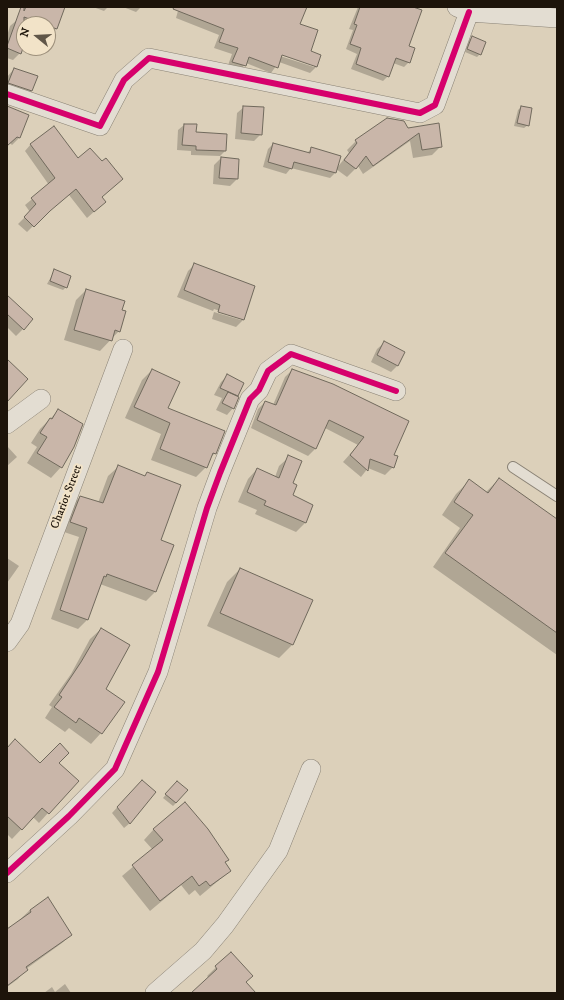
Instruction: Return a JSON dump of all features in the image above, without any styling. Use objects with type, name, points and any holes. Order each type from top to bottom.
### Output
[{"type":"street","points":[[7,94],[100,126],[124,80],[150,58],[420,113],[435,105],[463,10],[557,18]]},
{"type":"street","name":"Chariot Street","points":[[7,642],[20,624],[123,349]]},
{"type":"street","points":[[7,873],[69,816],[115,769],[158,672],[207,508],[220,473],[250,399],[259,390],[268,371],[291,354],[396,391]]},
{"type":"street","points":[[7,424],[41,398]]},
{"type":"street","points":[[155,993],[203,951],[221,930],[278,851],[310,769]]},
{"type":"lane","points":[[513,467],[557,496]]},
{"type":"building","points":[[21,7],[24,7],[24,11],[26,7],[65,7],[57,29],[56,16],[18,16]]},
{"type":"building","points":[[174,7],[307,7],[300,24],[318,30],[311,51],[321,55],[317,67],[282,55],[278,68],[249,57],[246,66],[232,62],[238,48],[219,42],[224,29],[173,9]]},
{"type":"building","points":[[360,7],[413,7],[422,10],[409,46],[415,48],[410,63],[396,58],[389,77],[356,64],[361,48],[350,44],[357,25],[354,24]]},
{"type":"building","points":[[16,21],[16,52],[7,48]]},
{"type":"building","points":[[472,36],[486,42],[481,55],[467,49]]},
{"type":"building","points":[[14,68],[38,76],[32,91],[8,83]]},
{"type":"building","points":[[7,106],[29,115],[20,138],[17,137],[7,146]]},
{"type":"building","points":[[243,106],[264,107],[262,135],[241,133]]},
{"type":"building","points":[[521,106],[532,108],[529,126],[517,123]]},
{"type":"building","points":[[387,118],[404,121],[408,128],[439,123],[442,147],[422,150],[419,133],[373,166],[366,156],[356,169],[344,160],[357,143],[355,140]]},
{"type":"building","points":[[184,124],[197,124],[196,132],[227,134],[226,151],[196,150],[196,146],[182,145]]},
{"type":"building","points":[[54,126],[78,158],[90,148],[102,161],[106,158],[123,179],[102,197],[106,202],[94,212],[76,189],[34,227],[24,217],[36,204],[31,198],[55,178],[30,144]]},
{"type":"building","points":[[273,143],[310,153],[311,147],[341,156],[336,173],[294,162],[292,169],[268,162]]},
{"type":"building","points":[[221,157],[239,159],[238,179],[219,178]]},
{"type":"building","points":[[194,263],[255,286],[244,320],[218,312],[220,305],[184,290]]},
{"type":"building","points":[[54,269],[71,276],[67,288],[50,281]]},
{"type":"building","points":[[86,289],[125,301],[122,310],[126,311],[120,332],[115,330],[112,341],[74,330]]},
{"type":"building","points":[[7,295],[33,319],[24,330],[7,314]]},
{"type":"building","points":[[384,341],[405,352],[398,366],[377,355]]},
{"type":"building","points":[[7,359],[28,379],[7,402]]},
{"type":"building","points":[[152,369],[180,382],[168,408],[225,431],[216,454],[213,453],[207,468],[160,449],[170,423],[134,407]]},
{"type":"building","points":[[292,369],[333,384],[409,421],[394,455],[398,456],[394,468],[370,459],[368,471],[350,455],[364,437],[329,420],[316,449],[257,420],[265,401],[276,405]]},
{"type":"building","points":[[227,374],[244,383],[238,396],[220,388]]},
{"type":"building","points":[[228,392],[239,397],[234,409],[222,403]]},
{"type":"building","points":[[58,409],[83,424],[74,447],[62,468],[37,453],[47,437],[40,433]]},
{"type":"building","points":[[288,455],[302,461],[293,483],[297,485],[293,495],[313,505],[306,523],[264,505],[266,501],[247,492],[257,468],[279,478]]},
{"type":"building","points":[[118,465],[145,476],[147,472],[181,485],[161,540],[174,545],[156,592],[107,574],[106,577],[104,576],[88,620],[60,610],[87,528],[70,522],[80,496],[103,503]]},
{"type":"building","points":[[499,478],[557,519],[557,633],[445,553],[473,515],[454,502],[469,479],[488,493]]},
{"type":"building","points":[[240,568],[313,600],[293,645],[220,613]]},
{"type":"building","points":[[101,628],[130,645],[106,689],[125,702],[102,734],[79,718],[76,723],[54,707],[62,697],[59,695]]},
{"type":"building","points":[[15,739],[40,763],[60,743],[69,753],[59,763],[79,781],[49,814],[42,808],[22,830],[7,816],[7,748]]},
{"type":"building","points":[[142,780],[156,792],[130,824],[117,807]]},
{"type":"building","points":[[177,781],[188,790],[176,803],[165,794]]},
{"type":"building","points":[[185,802],[208,829],[229,860],[225,862],[231,871],[210,886],[206,881],[199,886],[192,876],[160,901],[132,865],[163,840],[153,829]]},
{"type":"building","points":[[48,897],[72,935],[26,967],[28,970],[7,986],[7,929],[31,912],[30,910]]},
{"type":"building","points":[[231,952],[253,976],[246,982],[256,993],[191,993],[217,969],[215,966]]},
{"type":"cycle path","points":[[7,94],[100,126],[124,80],[149,58],[420,113],[435,105],[469,12]]},
{"type":"cycle path","points":[[7,873],[69,816],[115,769],[158,672],[207,508],[220,473],[250,399],[259,390],[268,371],[291,354],[396,391]]}]
